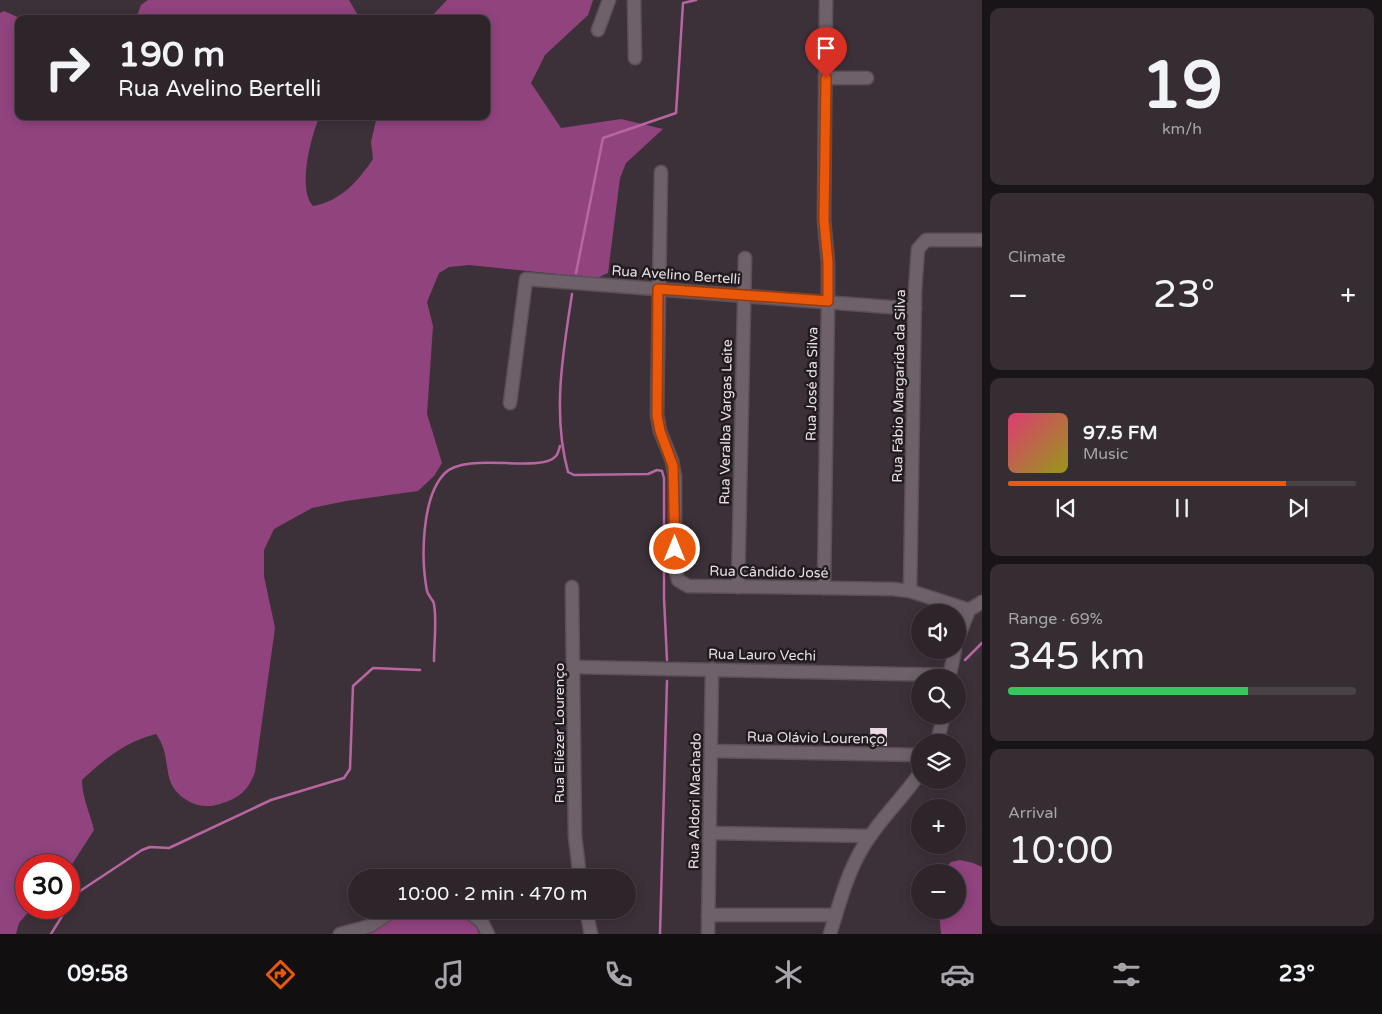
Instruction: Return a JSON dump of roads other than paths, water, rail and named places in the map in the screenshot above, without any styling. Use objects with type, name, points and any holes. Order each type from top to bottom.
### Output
[{"type":"street","points":[[598,30],[609,0]]},
{"type":"street","points":[[634,0],[634,58]]},
{"type":"street","name":"Rua José da Silva","points":[[824,588],[828,301],[828,262],[824,220],[826,0]]},
{"type":"street","points":[[826,78],[866,78]]},
{"type":"street","name":"Rua Cândido José","points":[[661,172],[657,415],[660,431],[672,460],[675,477],[676,575],[678,580],[688,586],[910,591],[969,610]]},
{"type":"street","name":"Rua Fábio Margarida da Silva","points":[[910,591],[915,309],[918,249],[926,240],[982,240]]},
{"type":"street","name":"Rua Veralba Vargas Leite","points":[[738,587],[745,258]]},
{"type":"street","name":"Rua Avelino Bertelli","points":[[510,403],[526,279],[915,309]]},
{"type":"street","name":"Rua Eliézer Lourenço","points":[[572,587],[575,836],[579,869]]},
{"type":"street","points":[[966,618],[969,610],[982,602]]},
{"type":"street","name":"Rua Lauro Vechi","points":[[574,667],[911,675]]},
{"type":"street","name":"Rua Aldori Machado","points":[[708,934],[712,669]]},
{"type":"street","name":"Rua Olávio Lourenço","points":[[711,751],[911,755]]},
{"type":"street","points":[[830,934],[855,861],[870,836],[911,784]]},
{"type":"street","points":[[710,833],[870,836]]},
{"type":"street","points":[[708,915],[836,915]]},
{"type":"street","points":[[340,934],[370,926],[380,919]]},
{"type":"street","points":[[478,919],[482,922],[488,934]]},
{"type":"street","points":[[588,919],[591,934]]},
{"type":"waterway","points":[[576,273],[603,138],[676,113],[683,3],[696,0]]},
{"type":"waterway","points":[[572,294],[565,338],[560,405],[563,450],[568,472],[574,475],[648,474],[657,470],[662,471],[664,478],[664,598],[667,660]]},
{"type":"waterway","points":[[434,661],[435,611],[427,591],[424,546],[427,513],[437,484],[445,473],[455,467],[470,464],[548,461],[556,456],[560,446]]},
{"type":"waterway","points":[[965,660],[982,643]]},
{"type":"waterway","points":[[80,891],[142,850],[150,847],[169,848],[271,800],[344,778],[350,769],[353,686],[373,668],[420,670]]},
{"type":"waterway","points":[[660,934],[667,681]]},
{"type":"waterway","points":[[51,934],[60,919]]}]
